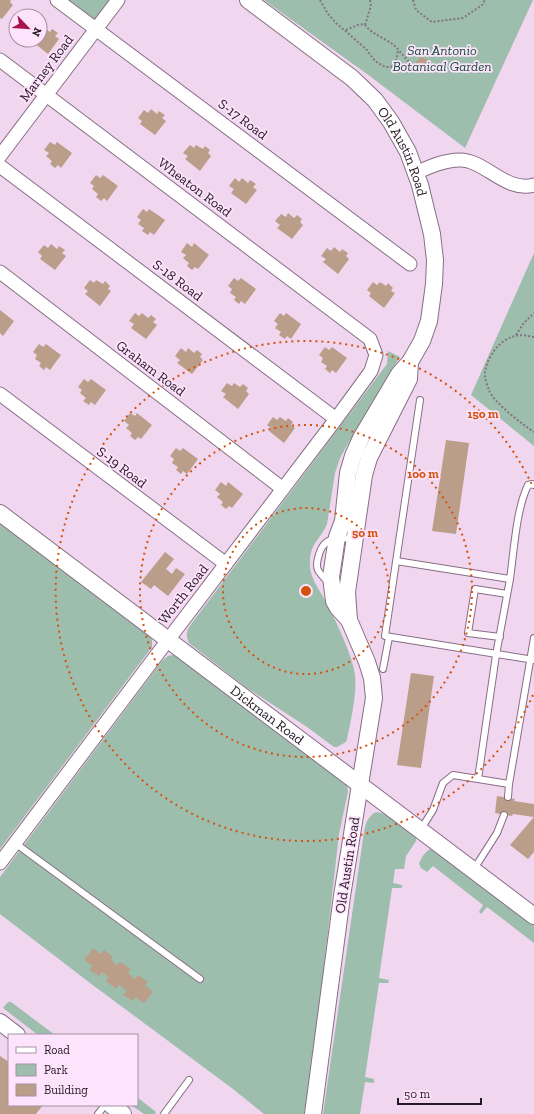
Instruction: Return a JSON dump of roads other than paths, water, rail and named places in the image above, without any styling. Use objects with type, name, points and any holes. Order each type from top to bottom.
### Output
[{"type":"street","name":"S-17 Road","points":[[57,0],[410,264]]},
{"type":"street","name":"Marney Road","points":[[0,156],[118,0]]},
{"type":"street","name":"Old Austin Road","points":[[248,0],[352,78],[375,100],[391,122],[408,152],[427,209],[432,234],[435,260],[434,284],[429,321],[422,341],[410,362],[399,374],[361,438],[353,456],[348,473],[342,521],[337,537],[331,577],[334,600],[338,608],[349,620]]},
{"type":"street","name":"Wheaton Road","points":[[0,60],[370,339]]},
{"type":"street","points":[[416,173],[445,162],[460,160],[478,165],[509,182],[522,186],[534,184]]},
{"type":"street","name":"S-18 Road","points":[[0,166],[336,419]]},
{"type":"street","name":"Graham Road","points":[[0,272],[283,488]]},
{"type":"street","name":"Worth Road","points":[[0,863],[371,371],[376,355],[370,339]]},
{"type":"street","name":"Old Austin Road","points":[[313,1114],[342,896],[374,698],[372,678],[367,662],[349,620],[347,592],[364,475],[369,458],[409,379],[410,362]]},
{"type":"street","name":"S-19 Road","points":[[0,394],[226,564]]},
{"type":"street","name":"Dickman Road","points":[[0,513],[534,916]]},
{"type":"street","points":[[0,1022],[16,1034]]},
{"type":"street","points":[[112,1106],[123,1114]]},
{"type":"lane","points":[[420,400],[385,636],[532,660]]},
{"type":"lane","points":[[478,779],[496,655],[510,579],[520,508],[524,493],[528,486],[532,484],[534,485]]},
{"type":"lane","points":[[337,537],[355,539]]},
{"type":"lane","points":[[396,561],[510,579]]},
{"type":"lane","points":[[500,637],[468,633],[475,589],[507,594]]},
{"type":"lane","points":[[383,669],[389,637]]},
{"type":"lane","points":[[508,798],[509,784],[532,660],[534,638]]},
{"type":"lane","points":[[420,830],[433,810],[443,783],[453,775],[509,784]]},
{"type":"lane","points":[[473,870],[497,833],[504,815]]},
{"type":"lane","points":[[15,843],[200,979]]},
{"type":"lane","points":[[164,1114],[189,1080]]},
{"type":"lane","points":[[98,1114],[104,1106]]},
{"type":"park label","name":"San Antonio Botanical Garden","points":[[442,58]]}]
